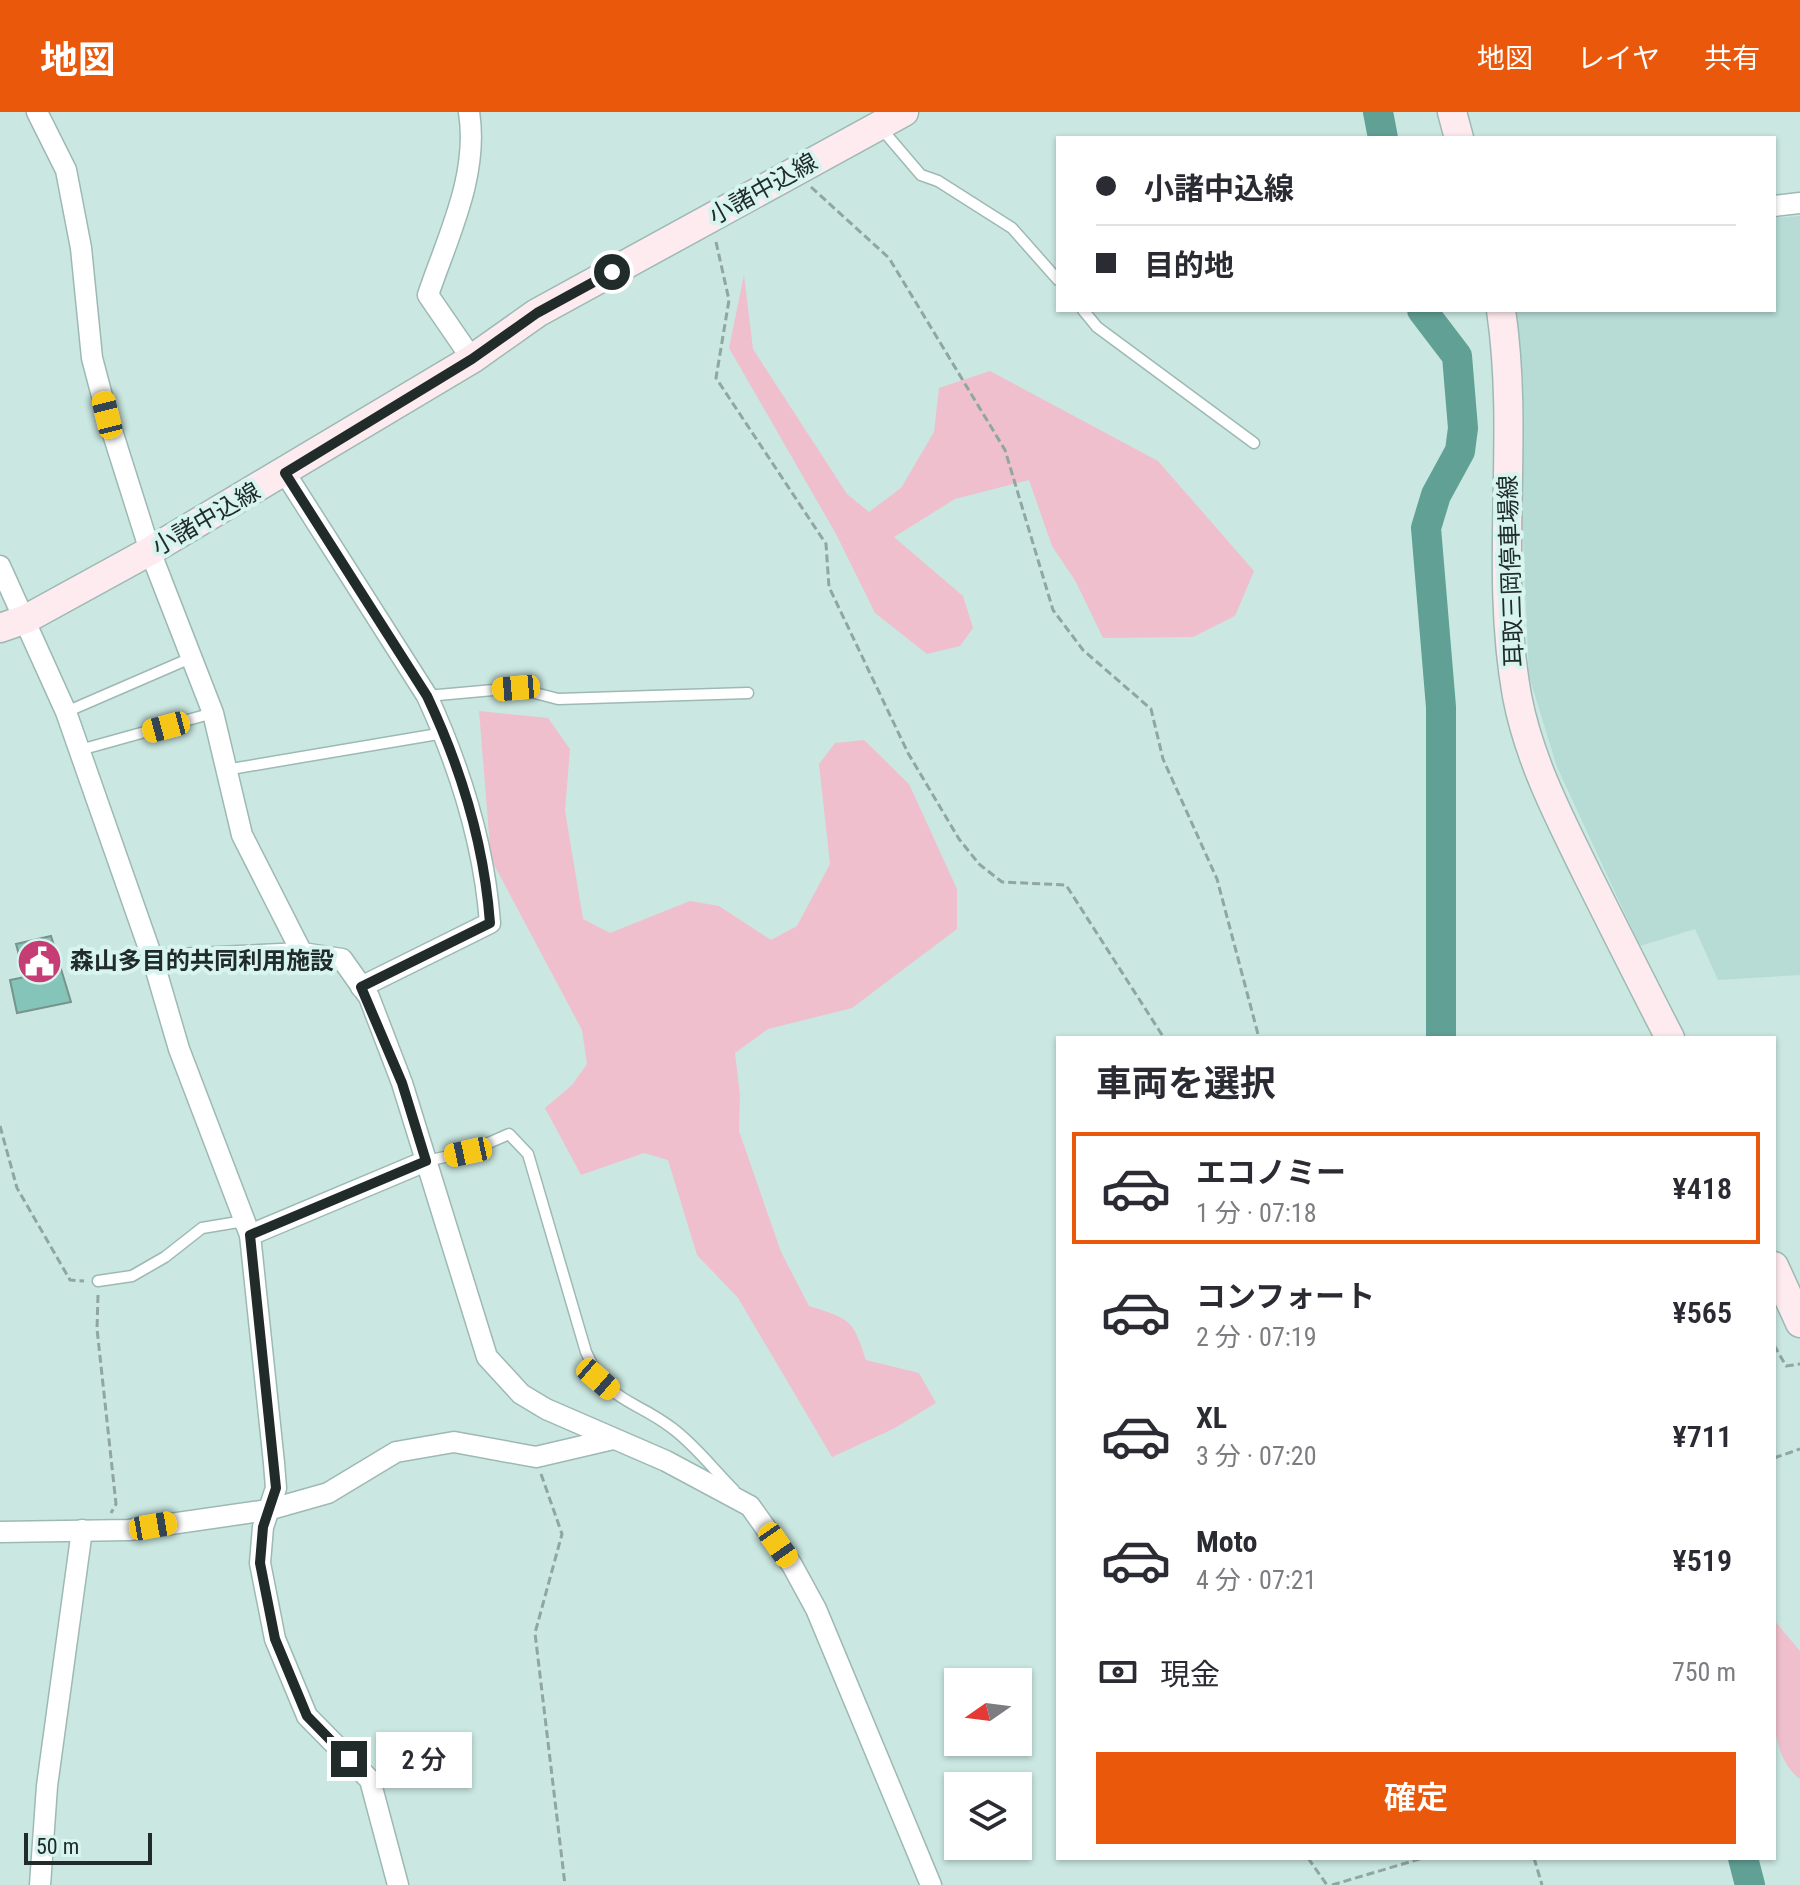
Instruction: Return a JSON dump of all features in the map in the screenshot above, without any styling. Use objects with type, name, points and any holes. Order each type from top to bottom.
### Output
[{"type":"main road","name":"小諸中込線","points":[[13,623],[150,551],[285,473],[472,359],[537,313],[904,112]]},
{"type":"main road","points":[[1452,112],[1458,136]]},
{"type":"main road","name":"耳取三岡停車場線","points":[[1501,312],[1508,360],[1509,619],[1517,697],[1535,760],[1561,822],[1669,1036]]},
{"type":"main road","points":[[1776,1270],[1800,1323]]},
{"type":"street","points":[[37,112],[66,170],[81,248],[92,358],[150,551],[213,713],[242,835],[302,953]]},
{"type":"street","points":[[469,112],[474,141],[467,174],[452,232],[428,295],[472,359]]},
{"type":"street","points":[[1776,206],[1800,203]]},
{"type":"street","points":[[285,473],[427,696],[444,733],[472,815],[487,875],[490,923],[361,987]]},
{"type":"street","points":[[0,566],[13,623],[66,712],[153,960],[179,1049],[250,1235],[276,1488],[263,1527],[260,1563],[275,1639],[307,1716],[370,1780],[398,1885]]},
{"type":"street","points":[[153,960],[302,953],[342,959],[361,987],[402,1083],[487,1357],[521,1394],[666,1461],[750,1506],[792,1565],[816,1609],[931,1885]]},
{"type":"street","points":[[250,1235],[426,1161]]},
{"type":"street","points":[[0,1532],[129,1530],[268,1510],[328,1493],[396,1452],[454,1442],[536,1457],[613,1439]]},
{"type":"street","points":[[40,1885],[47,1786],[92,1530]]},
{"type":"lane","points":[[879,125],[921,175],[938,181],[1012,228],[1056,278]]},
{"type":"lane","points":[[1085,312],[1097,327],[1254,443]]},
{"type":"lane","points":[[66,712],[193,657]]},
{"type":"lane","points":[[427,696],[516,688],[558,699],[748,693]]},
{"type":"lane","points":[[80,750],[213,713]]},
{"type":"lane","points":[[225,770],[444,733]]},
{"type":"lane","points":[[426,1161],[468,1152],[509,1134],[528,1154],[586,1352],[598,1379],[617,1396],[672,1428],[750,1506]]},
{"type":"lane","points":[[98,1281],[132,1276],[165,1257],[202,1228],[238,1222],[250,1235]]},
{"type":"path","points":[[794,171],[889,258],[1005,450],[1053,610],[1083,650],[1151,709],[1163,759],[1217,879],[1259,1036]]},
{"type":"path","points":[[711,218],[729,300],[716,378],[826,544],[829,587],[908,753],[959,839],[991,873],[1002,882],[1066,885],[1163,1036]]},
{"type":"path","points":[[0,1126],[17,1188],[70,1280],[98,1281],[97,1329],[116,1504],[92,1530]]},
{"type":"path","points":[[1776,1348],[1786,1366],[1800,1364]]},
{"type":"path","points":[[1776,1457],[1800,1449]]},
{"type":"path","points":[[536,1457],[562,1534],[535,1633],[565,1885]]},
{"type":"path","points":[[1310,1860],[1329,1885],[1416,1860]]},
{"type":"path","points":[[1535,1860],[1542,1885]]},
{"type":"shaded area","points":[[1800,216],[1800,975],[1718,980],[1695,929],[1640,946],[1557,767],[1529,676],[1513,312],[1776,312],[1776,218]]},
{"type":"shaded area","points":[[744,275],[753,349],[847,494],[869,512],[901,488],[934,432],[939,388],[990,371],[1158,461],[1254,571],[1235,616],[1193,637],[1103,638],[1076,582],[1052,546],[1029,480],[955,499],[894,537],[963,596],[973,628],[960,646],[927,654],[875,613],[836,534],[729,348]]},
{"type":"shaded area","points":[[479,711],[548,718],[570,749],[565,811],[583,919],[610,933],[690,901],[719,906],[771,940],[797,926],[830,864],[819,764],[835,743],[864,740],[909,784],[957,889],[957,929],[852,1008],[768,1029],[735,1053],[740,1095],[739,1131],[781,1252],[809,1306],[848,1322],[866,1360],[919,1373],[936,1403],[893,1429],[832,1457],[738,1298],[697,1255],[668,1160],[644,1153],[581,1175],[545,1108],[572,1085],[587,1064],[582,1030],[491,859]]},
{"type":"shaded area","points":[[1776,1622],[1800,1651],[1800,1779],[1779,1749],[1776,1733]]},
{"type":"building","name":"森山多目的共同利用施設","points":[[51,936],[71,1002],[17,1013],[10,980],[25,977],[16,944]]},
{"type":"waterway","points":[[1378,112],[1383,136]]},
{"type":"waterway","points":[[1424,312],[1457,356],[1463,428],[1460,451],[1436,495],[1426,528],[1441,707],[1441,1036]]},
{"type":"waterway","points":[[1744,1860],[1750,1885]]},
{"type":"place","name":"森山多目的共同利用施設","points":[[39,961]]},
{"type":"route","points":[[349,1759],[307,1716],[275,1639],[260,1563],[263,1527],[276,1488],[250,1235],[426,1161],[402,1083],[369,997],[361,987],[490,923],[487,875],[472,815],[444,733],[427,696],[285,473],[472,359],[537,313],[612,272]]}]
